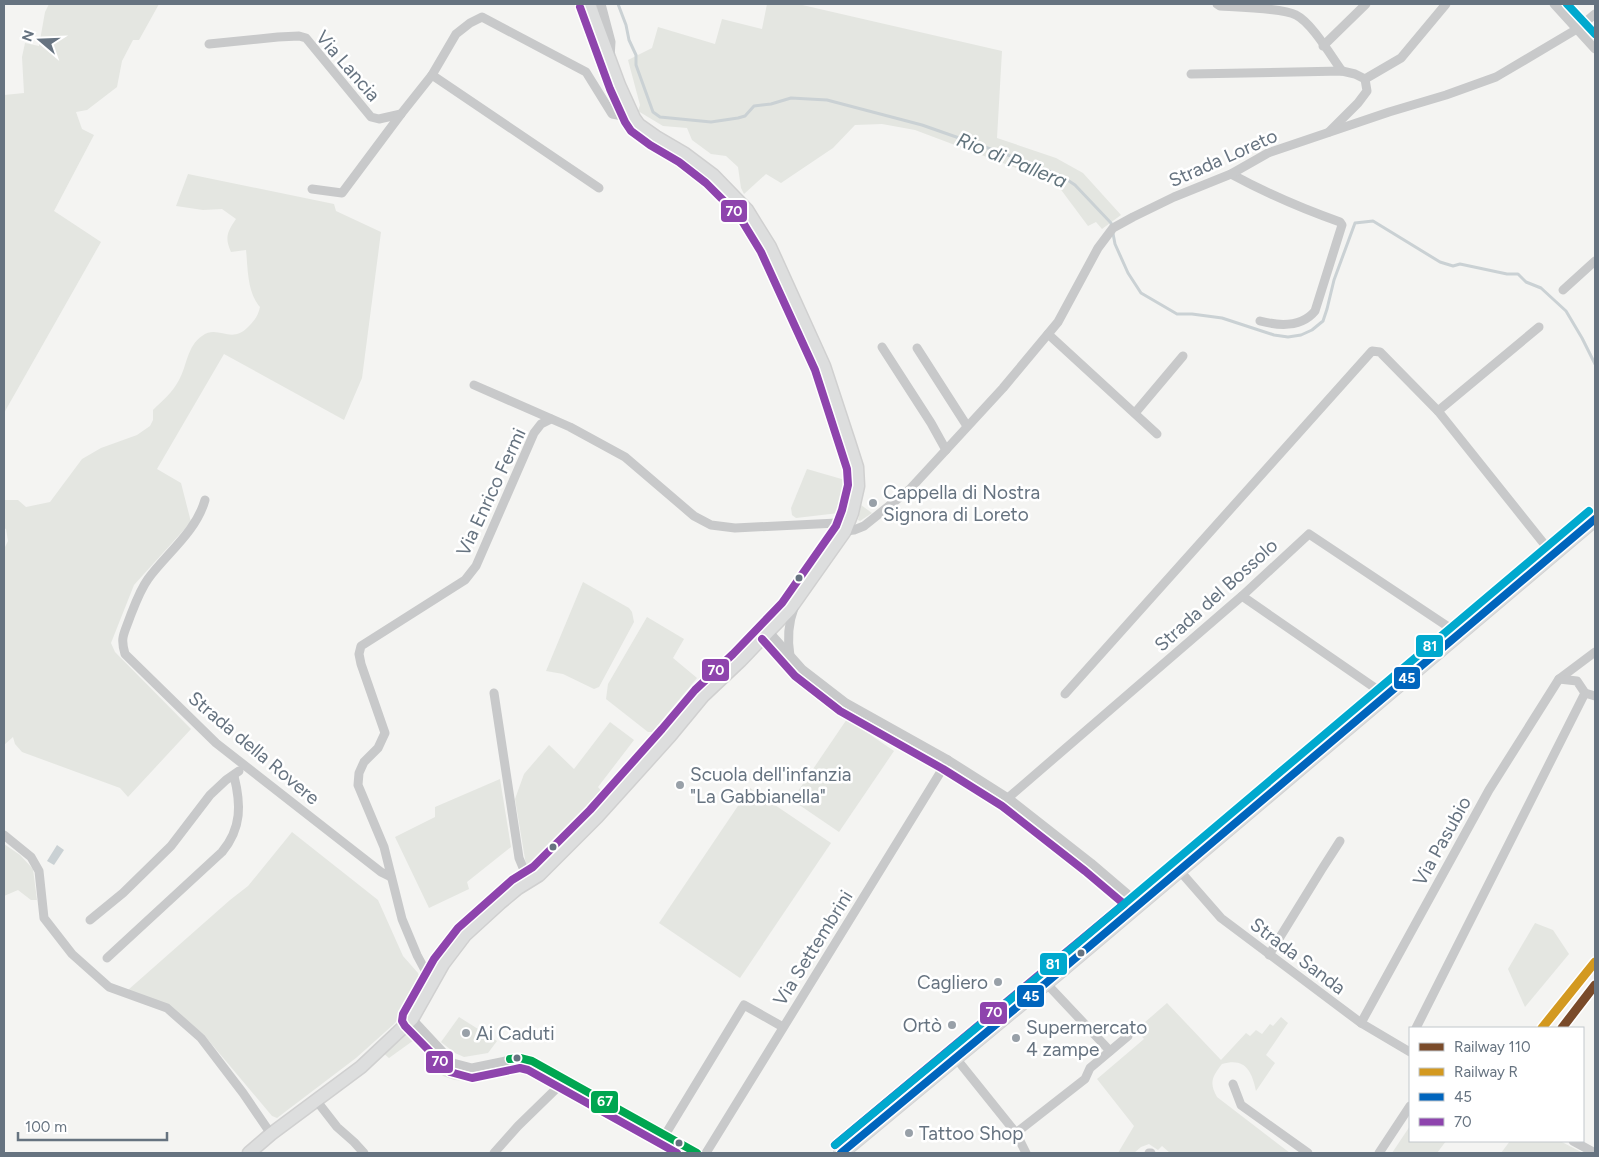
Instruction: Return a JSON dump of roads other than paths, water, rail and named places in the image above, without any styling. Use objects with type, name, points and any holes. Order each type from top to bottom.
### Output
[{"type":"main road","points":[[840,1153],[1046,983],[1595,519]]},
{"type":"street","points":[[249,1153],[361,1067],[412,1019],[432,983],[465,935],[518,888],[539,875],[597,817],[670,736],[703,696],[769,632],[796,601],[846,531],[852,513],[858,486],[857,467],[824,366],[770,247],[747,210],[713,175],[685,154],[644,129],[634,118],[619,85],[589,4]]},
{"type":"street","points":[[601,4],[611,42],[610,62]]},
{"type":"street","points":[[1217,4],[1220,6],[1295,14],[1308,25],[1342,71]]},
{"type":"street","points":[[1323,46],[1366,4]]},
{"type":"street","points":[[1191,74],[1342,71],[1366,78],[1401,58],[1446,4]]},
{"type":"street","points":[[1554,4],[1595,49]]},
{"type":"street","name":"Strada Loreto","points":[[846,531],[864,526],[904,494],[1003,388],[1058,322],[1098,248],[1114,228],[1132,216],[1231,174],[1268,153],[1496,77],[1576,29],[1595,14]]},
{"type":"street","name":"Via Lancia","points":[[312,189],[342,193],[432,75],[456,34],[470,23],[482,17],[586,72],[612,114],[634,118]]},
{"type":"street","name":"Via Lancia","points":[[210,44],[278,37],[299,36],[306,38],[371,117],[379,119],[401,114]]},
{"type":"street","points":[[432,75],[599,188]]},
{"type":"street","points":[[1328,134],[1358,104],[1367,91],[1366,78]]},
{"type":"street","points":[[1231,174],[1294,206],[1340,222],[1342,226],[1315,311],[1310,317],[1301,322],[1286,324],[1271,324],[1260,321]]},
{"type":"street","points":[[1563,290],[1595,261]]},
{"type":"street","points":[[1438,411],[1539,326]]},
{"type":"street","points":[[1048,334],[1158,434]]},
{"type":"street","points":[[882,347],[931,422],[946,450]]},
{"type":"street","points":[[917,348],[967,426]]},
{"type":"street","points":[[1066,694],[1372,351],[1380,352],[1438,411],[1553,555]]},
{"type":"street","points":[[1135,413],[1183,356]]},
{"type":"street","points":[[474,385],[551,419],[625,457],[694,516],[710,525],[735,528],[837,523],[846,531]]},
{"type":"street","name":"Via Enrico Fermi","points":[[390,877],[384,847],[358,785],[359,772],[364,762],[378,748],[385,733],[360,664],[359,654],[361,646],[465,580],[472,572],[534,433],[541,424],[551,419]]},
{"type":"street","name":"Strada della Rovere","points":[[205,500],[202,512],[194,524],[148,579],[140,594],[121,641],[125,654],[216,743],[381,872],[390,877]]},
{"type":"street","name":"Strada del Bossolo","points":[[1008,798],[1242,596],[1309,534],[1459,634]]},
{"type":"street","points":[[1242,596],[1378,690],[1384,697]]},
{"type":"street","points":[[790,656],[788,628],[796,601]]},
{"type":"street","points":[[769,632],[809,675],[846,703],[948,760],[1008,798],[1091,863],[1139,904]]},
{"type":"street","name":"Via Pasubio","points":[[1360,1023],[1489,790],[1559,679],[1595,652]]},
{"type":"street","points":[[1559,679],[1577,681],[1585,694],[1595,696]]},
{"type":"street","points":[[494,693],[519,858],[529,882]]},
{"type":"street","points":[[1417,1027],[1585,694]]},
{"type":"street","name":"Via Settembrini","points":[[706,1153],[948,760]]},
{"type":"street","points":[[90,920],[123,893],[171,846],[210,795],[226,780],[236,774],[239,812],[237,828],[230,843],[107,958]]},
{"type":"street","points":[[4,836],[31,857],[39,871],[44,918],[72,954],[109,987],[167,1008],[201,1038],[272,1134]]},
{"type":"street","points":[[1269,955],[1340,841]]},
{"type":"street","name":"Strada Sanda","points":[[1179,870],[1221,918],[1360,1023],[1409,1051]]},
{"type":"street","points":[[390,877],[402,919],[417,955],[432,983]]},
{"type":"street","points":[[1046,983],[1110,1051]]},
{"type":"street","points":[[664,1135],[744,1005],[784,1027]]},
{"type":"street","points":[[412,1019],[453,1062],[472,1068],[520,1058],[532,1061],[697,1153]]},
{"type":"street","points":[[1016,1133],[1085,1079],[1090,1068],[1128,1036]]},
{"type":"street","points":[[955,1057],[1016,1133],[1026,1153]]},
{"type":"street","points":[[1233,1084],[1241,1105],[1308,1153]]},
{"type":"street","points":[[494,1153],[518,1126],[558,1087]]},
{"type":"street","points":[[316,1100],[337,1126],[364,1153]]},
{"type":"street","points":[[1379,1153],[1409,1108]]},
{"type":"street","points":[[1575,1142],[1595,1153]]},
{"type":"waterway","name":"Rio di Pallera","points":[[618,4],[626,25],[629,40],[636,55],[636,65],[653,112],[660,117],[711,122],[745,116],[754,106],[771,104],[791,98],[827,100],[922,125],[1025,161],[1063,177],[1075,185],[1111,223],[1115,244],[1128,273],[1141,293],[1177,314],[1222,318],[1274,335],[1288,337],[1301,335],[1312,330],[1323,321],[1334,280],[1355,223],[1373,221],[1440,262],[1453,266],[1460,264],[1507,274],[1518,274],[1526,282],[1541,288],[1566,311],[1595,364]]},
{"type":"rail line","name":"R","points":[[1543,1027],[1595,962]]},
{"type":"rail line","name":"110","points":[[1563,1027],[1595,985]]},
{"type":"place","name":"Cappella di Nostra Signora di Loreto","points":[[873,503]]},
{"type":"place","name":"Scuola dell'infanzia \"La Gabbianella\"","points":[[680,785]]},
{"type":"place","name":"Cagliero","points":[[998,982]]},
{"type":"place","name":"Ortò","points":[[952,1025]]},
{"type":"place","name":"Ai Caduti","points":[[466,1033]]},
{"type":"place","name":"Supermercato 4 zampe","points":[[1016,1038]]},
{"type":"place","name":"Tattoo Shop","points":[[909,1133]]}]
